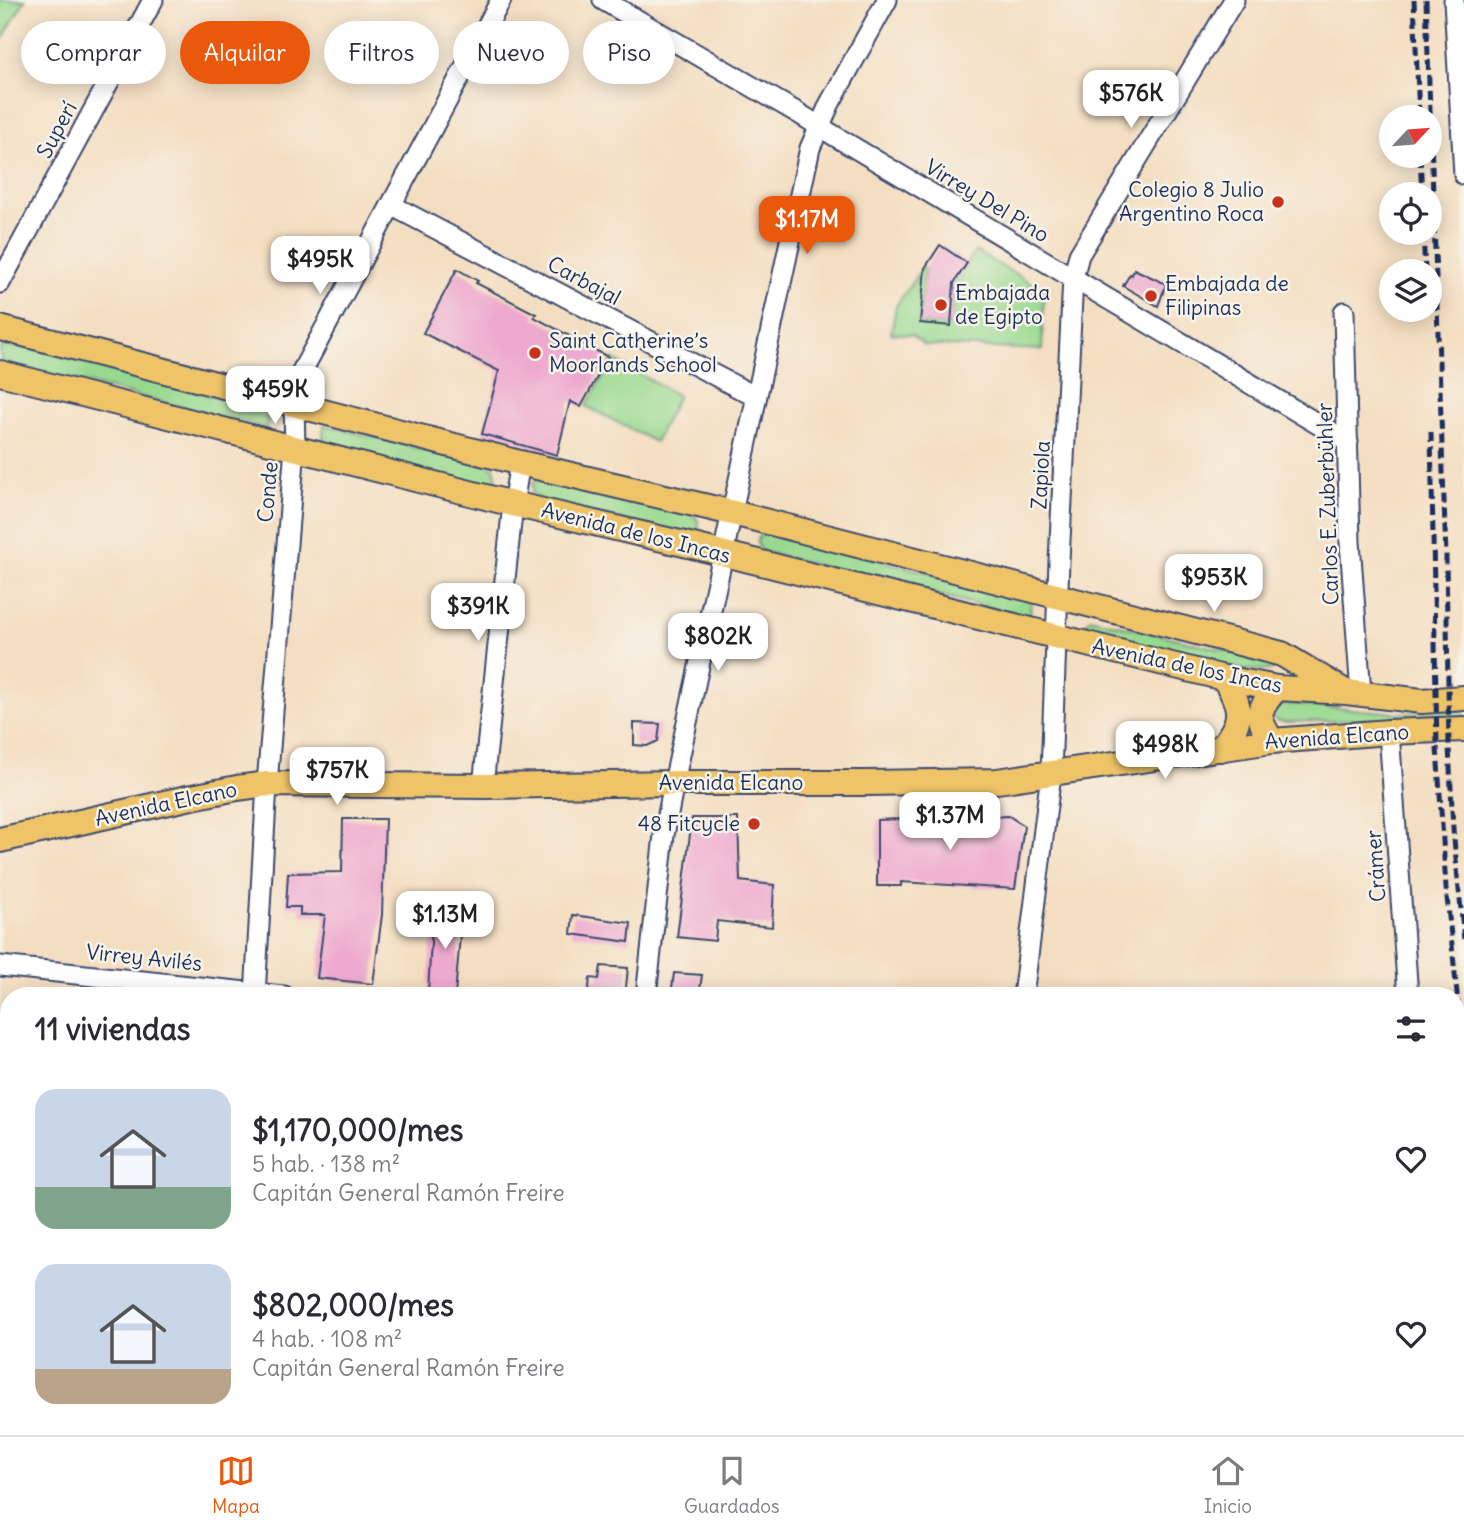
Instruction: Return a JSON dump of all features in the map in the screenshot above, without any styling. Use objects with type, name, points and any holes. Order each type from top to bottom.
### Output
[{"type":"main road","name":"Avenida de los Incas","points":[[0,328],[520,463],[733,513],[1282,654],[1353,693]]},
{"type":"main road","name":"Avenida de los Incas","points":[[0,373],[513,504],[1224,678],[1277,688],[1353,693]]},
{"type":"main road","points":[[1220,750],[1231,737],[1239,706],[1224,678]]},
{"type":"main road","points":[[1272,741],[1262,726],[1260,713],[1277,688]]},
{"type":"main road","name":"Avenida Elcano","points":[[1353,693],[1422,701],[1464,698]]},
{"type":"main road","name":"Avenida Elcano","points":[[0,841],[237,788],[267,784],[483,786],[997,782],[1272,741],[1464,729]]},
{"type":"street","name":"Superí","points":[[0,283],[153,0]]},
{"type":"street","name":"Conde","points":[[255,987],[267,784],[295,448],[295,404],[301,373],[501,0]]},
{"type":"street","name":"Virrey Del Pino","points":[[603,0],[1348,442]]},
{"type":"street","points":[[647,987],[664,835],[674,783],[810,148],[830,103],[887,0]]},
{"type":"street","name":"Zapiola","points":[[1024,987],[1051,774],[1073,278],[1079,255],[1234,0]]},
{"type":"street","points":[[1454,0],[1464,175]]},
{"type":"street","name":"Carbajal","points":[[391,205],[756,397]]},
{"type":"street","name":"Carlos E. Zuberbühler","points":[[1344,312],[1353,693]]},
{"type":"street","points":[[483,786],[513,504],[520,463]]},
{"type":"street","name":"Crámer","points":[[1389,732],[1407,987]]},
{"type":"street","name":"Virrey Avilés","points":[[0,966],[191,987]]},
{"type":"green space","points":[[0,0],[25,0],[0,43]]},
{"type":"green space","points":[[975,251],[1044,290],[1042,350],[924,345],[912,335],[891,333],[896,306],[922,268],[925,268],[920,323],[951,326],[954,283]]},
{"type":"green space","points":[[10,342],[270,411],[266,428],[1,362],[0,350]]},
{"type":"green space","points":[[613,359],[678,396],[655,442],[586,406]]},
{"type":"green space","points":[[324,425],[494,467],[497,480],[488,488],[322,445]]},
{"type":"green space","points":[[540,479],[693,514],[698,521],[698,528],[696,534],[689,536],[546,502],[532,493],[533,482]]},
{"type":"green space","points":[[767,532],[1031,598],[1030,618],[761,551],[757,543],[759,537]]},
{"type":"green space","points":[[1090,618],[1257,658],[1275,665],[1273,670],[1246,670],[1087,634],[1085,624]]},
{"type":"green space","points":[[1295,704],[1396,713],[1464,710],[1464,717],[1287,722],[1277,721],[1272,717],[1278,707]]},
{"type":"building","points":[[940,245],[967,263],[954,283],[951,326],[920,323],[925,268]]},
{"type":"building","name":"Saint Catherine’s Moorlands School","points":[[457,269],[478,281],[476,283],[536,314],[534,317],[608,357],[581,407],[570,401],[557,455],[482,434],[499,371],[423,333]]},
{"type":"building","name":"Embajada de Filipinas","points":[[1134,269],[1166,284],[1158,306],[1123,286]]},
{"type":"building","points":[[634,723],[660,724],[658,741],[647,746],[634,745]]},
{"type":"building","points":[[1009,816],[1024,826],[1015,889],[901,882],[901,886],[877,886],[877,820]]},
{"type":"building","points":[[692,818],[738,818],[740,881],[774,885],[772,927],[717,921],[715,941],[677,937]]},
{"type":"building","points":[[343,819],[385,819],[382,915],[373,984],[317,978],[325,915],[300,915],[300,907],[286,907],[288,873],[342,872]]},
{"type":"building","points":[[433,908],[462,912],[456,987],[428,987]]},
{"type":"building","points":[[573,915],[631,923],[629,942],[571,934]]},
{"type":"building","points":[[601,966],[628,968],[626,987],[589,987],[590,978],[599,979]]},
{"type":"building","points":[[674,973],[702,975],[700,987],[672,987]]},
{"type":"railway","points":[[1414,0],[1418,105]]},
{"type":"railway","points":[[1426,0],[1446,556],[1449,747],[1453,829],[1464,940]]},
{"type":"railway","points":[[1421,168],[1421,182]]},
{"type":"railway","points":[[1424,245],[1424,259]]},
{"type":"railway","points":[[1431,432],[1437,747],[1446,888],[1456,987]]},
{"type":"place","name":"Colegio 8 Julio Argentino Roca","points":[[1278,202]]},
{"type":"place","name":"Embajada de Filipinas","points":[[1151,296]]},
{"type":"place","name":"Embajada de Egipto","points":[[941,305]]},
{"type":"place","name":"Saint Catherine’s Moorlands School","points":[[535,353]]},
{"type":"place","name":"48 Fitcycle","points":[[754,824]]}]
